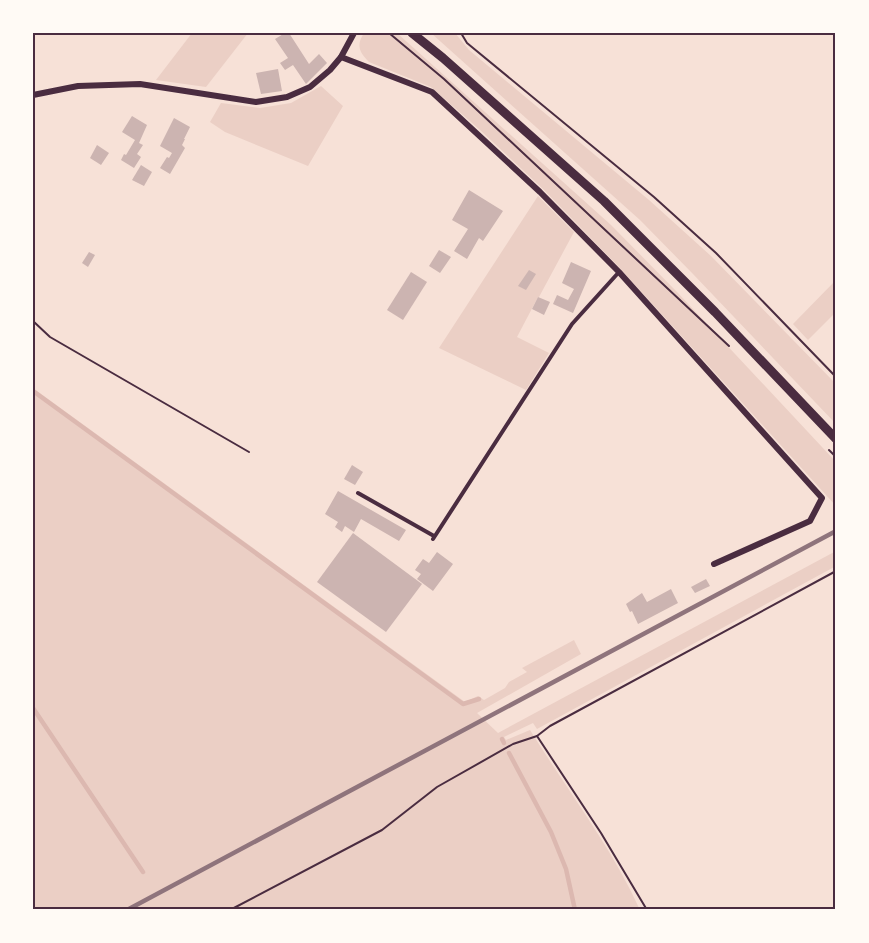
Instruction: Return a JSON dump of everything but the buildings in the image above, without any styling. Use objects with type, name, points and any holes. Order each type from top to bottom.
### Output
[{"type":"main road","points":[[412,33],[604,201],[715,312],[836,440]]},
{"type":"street","points":[[33,95],[78,86],[140,84],[256,102],[287,97],[310,87],[330,70],[341,57],[354,33]]},
{"type":"street","points":[[341,57],[432,92],[540,192],[619,272],[822,498],[810,521],[714,564]]},
{"type":"lane","points":[[358,492],[434,538],[572,324],[619,272]]},
{"type":"path","points":[[461,33],[467,43],[654,197],[716,253],[836,377]]},
{"type":"path","points":[[391,34],[444,79],[729,345]]},
{"type":"path","points":[[33,321],[50,337],[249,452]]},
{"type":"path","points":[[828,449],[836,457]]},
{"type":"path","points":[[230,910],[382,830],[437,787],[513,744],[537,736],[550,726],[836,571]]},
{"type":"path","points":[[537,736],[601,833],[647,910]]},
{"type":"shaded area","points":[[192,33],[248,33],[206,87],[156,80]]},
{"type":"shaded area","points":[[364,33],[397,33],[611,225],[836,462],[836,506],[617,265],[543,189],[431,87],[369,62],[360,48],[360,41]]},
{"type":"shaded area","points":[[431,33],[455,33],[469,50],[649,200],[711,256],[836,384],[836,424],[640,220]]},
{"type":"shaded area","points":[[321,86],[343,106],[308,166],[225,132],[210,122],[221,103],[260,108],[291,103]]},
{"type":"shaded area","points":[[538,196],[574,232],[517,337],[549,353],[526,390],[439,348]]},
{"type":"shaded area","points":[[836,280],[836,312],[808,340],[793,324]]},
{"type":"shaded area","points":[[33,388],[465,702],[478,696],[484,700],[527,672],[522,668],[574,640],[581,654],[477,713],[498,733],[836,551],[836,566],[537,729],[533,723],[504,737],[506,740],[530,730],[616,863],[640,910],[33,910]]},
{"type":"waterway","points":[[33,391],[463,704],[479,699]]},
{"type":"waterway","points":[[33,708],[143,872]]},
{"type":"waterway","points":[[502,739],[504,743]]},
{"type":"waterway","points":[[509,753],[551,832],[566,869],[575,910]]},
{"type":"railway","points":[[127,910],[836,531]]}]
